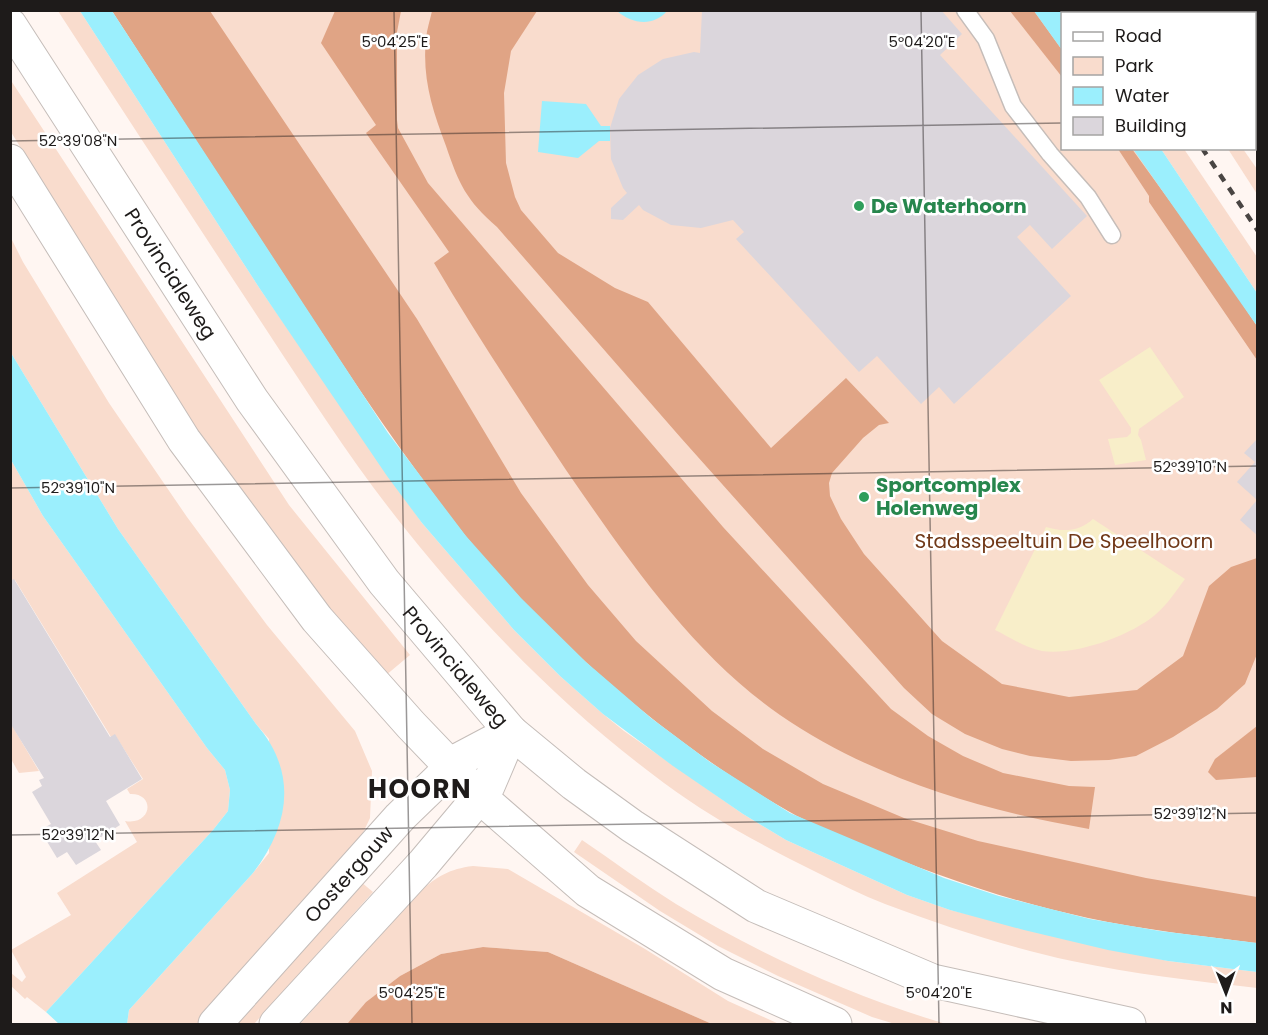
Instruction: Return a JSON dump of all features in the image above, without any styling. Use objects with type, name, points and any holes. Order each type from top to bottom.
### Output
[{"type":"main road","name":"Provincialeweg","points":[[10,25],[252,400],[384,582],[511,732],[632,826],[756,906],[933,981],[1129,1024]]},
{"type":"main road","points":[[10,161],[184,440],[317,619],[411,725],[479,796],[588,891],[723,974],[835,1024]]},
{"type":"main road","name":"Oostergouw","points":[[215,1024],[400,817],[460,759],[511,732]]},
{"type":"main road","points":[[276,1024],[423,864],[488,786],[511,732]]},
{"type":"lane","points":[[965,10],[986,39],[1013,106],[1050,154],[1088,197],[1112,235]]},
{"type":"green space","points":[[58,11],[80,11],[260,289],[422,523],[514,630],[560,676],[603,714],[743,814],[786,840],[907,895],[950,910],[1168,961],[1257,972],[1257,988],[1187,980],[1072,961],[977,936],[885,904],[778,853],[739,831],[682,796],[623,751],[545,682],[472,608],[373,487],[312,400]]},
{"type":"green space","name":"Sportcomplex Holenweg","points":[[143,11],[1043,11],[1061,38],[1061,150],[1137,150],[1257,331],[1257,945],[763,783],[565,618]]},
{"type":"green space","points":[[10,79],[289,505],[410,655],[385,676],[265,531],[197,430],[91,262],[11,132]]},
{"type":"green space","points":[[1162,150],[1185,150],[1257,257],[1257,293]]},
{"type":"green space","points":[[1229,150],[1244,150],[1257,169],[1257,194]]},
{"type":"green space","points":[[10,236],[23,262],[109,403],[187,517],[267,625],[355,731],[372,771],[370,818],[354,852],[197,1024],[127,1024],[129,1010],[269,853],[269,739],[118,529],[11,353]]},
{"type":"green space","points":[[11,460],[43,516],[207,748],[225,770],[230,790],[228,811],[213,830],[46,1012],[27,997],[25,999],[11,986],[11,973],[22,982],[26,977],[11,950],[71,915],[57,893],[137,842],[125,821],[141,819],[147,809],[147,803],[144,798],[130,794],[127,789],[143,779],[115,735],[111,737],[15,580],[11,582]]},
{"type":"green space","points":[[11,724],[39,771],[19,773],[11,759]]},
{"type":"green space","points":[[582,840],[676,904],[774,957],[876,1001],[946,1024],[895,1024],[872,1017],[778,976],[718,946],[660,911],[574,852]]},
{"type":"green space","points":[[473,866],[508,869],[645,949],[728,1001],[779,1024],[712,1024],[548,952],[483,947],[441,954],[400,976],[366,1002],[347,1024],[300,1024],[419,892],[444,874]]},
{"type":"green space","points":[[361,882],[373,892],[254,1024],[232,1024]]},
{"type":"shaded area","points":[[1198,10],[1257,11],[1257,135],[1256,12],[1197,12]]},
{"type":"shaded area","points":[[112,11],[210,11],[417,319],[521,493],[588,585],[636,641],[712,711],[763,749],[823,784],[904,818],[978,841],[1146,878],[1257,897],[1257,943],[1088,918],[1029,904],[943,876],[796,816],[744,784],[656,722],[573,651],[534,613],[464,534],[393,438],[348,372]]},
{"type":"shaded area","points":[[335,11],[401,11],[397,32],[398,128],[428,183],[723,527],[891,709],[928,736],[963,756],[1003,773],[1069,786],[1095,787],[1089,829],[968,801],[889,774],[852,757],[780,715],[718,663],[689,633],[637,570],[566,470],[434,263],[449,252],[366,133],[376,125],[321,43]]},
{"type":"shaded area","points":[[432,11],[537,11],[511,51],[504,93],[506,163],[521,210],[558,253],[615,288],[648,302],[771,448],[846,378],[889,423],[879,425],[863,438],[832,473],[829,483],[830,496],[841,519],[864,554],[942,641],[1002,684],[1069,697],[1137,690],[1183,656],[1209,586],[1231,567],[1257,558],[1257,654],[1245,684],[1217,709],[1173,737],[1136,756],[1109,760],[1071,761],[1030,756],[1002,749],[965,734],[932,714],[904,688],[471,200],[455,171],[429,93],[425,53],[426,35]]},
{"type":"shaded area","points":[[1010,11],[1034,11],[1061,49],[1061,76]]},
{"type":"shaded area","points":[[1119,150],[1133,150],[1219,269],[1257,326],[1257,360],[1149,202],[1149,196]]},
{"type":"shaded area","points":[[1257,726],[1257,777],[1216,780],[1208,772],[1215,759]]},
{"type":"shaded area","points":[[483,947],[548,952],[712,1024],[347,1024],[366,1002],[400,976],[441,954]]},
{"type":"sand","points":[[1150,347],[1184,397],[1139,429],[1138,435],[1146,460],[1115,465],[1108,439],[1127,437],[1131,433],[1131,428],[1099,380]]},
{"type":"sand","points":[[1093,519],[1185,579],[1171,598],[1155,615],[1131,630],[1101,643],[1070,650],[1055,652],[1036,650],[995,630],[1046,527],[1071,530]]},
{"type":"water","points":[[80,11],[112,11],[388,433],[466,536],[521,598],[586,662],[651,718],[710,762],[790,813],[944,878],[999,896],[1090,919],[1160,931],[1257,943],[1257,972],[1168,961],[1108,950],[950,910],[907,895],[786,840],[743,814],[673,766],[603,714],[560,676],[514,630],[422,523],[387,476],[260,289]]},
{"type":"water","points":[[617,11],[667,11],[655,20],[642,22],[629,19]]},
{"type":"water","points":[[1034,11],[1068,12],[1061,12],[1061,49]]},
{"type":"water","points":[[542,101],[586,104],[601,126],[610,126],[610,141],[599,141],[578,158],[538,152]]},
{"type":"water","points":[[1134,150],[1162,150],[1257,293],[1257,326]]},
{"type":"water","points":[[11,353],[118,529],[269,742],[278,761],[283,780],[284,798],[281,817],[275,836],[265,855],[253,873],[129,1010],[127,1024],[59,1024],[46,1012],[213,830],[228,811],[230,790],[225,770],[207,748],[43,516],[11,460]]},
{"type":"building","name":"De Waterhoorn","points":[[702,10],[941,10],[962,34],[940,55],[1087,216],[1052,249],[1030,225],[1017,237],[1071,296],[954,404],[939,387],[921,404],[877,356],[859,372],[736,239],[744,232],[733,220],[701,228],[671,225],[643,210],[639,205],[623,220],[611,219],[611,208],[627,193],[611,159],[610,128],[619,99],[638,75],[663,59],[694,52],[700,53]]},
{"type":"building","points":[[1258,438],[1258,536],[1240,520],[1257,500],[1237,482],[1255,462],[1244,453]]},
{"type":"building","points":[[14,579],[110,737],[115,734],[142,779],[106,801],[120,825],[95,841],[101,850],[76,865],[67,852],[57,858],[40,830],[51,824],[32,792],[42,786],[39,780],[44,778],[10,723],[10,581]]},
{"type":"railway","points":[[1203,150],[1258,231]]},
{"type":"place","name":"De Waterhoorn","points":[[859,206]]},
{"type":"place","name":"Sportcomplex Holenweg","points":[[864,497]]},
{"type":"district","name":"HOORN","points":[[420,789]]},
{"type":"park label","name":"Stadsspeeltuin De Speelhoorn","points":[[1064,541]]}]
